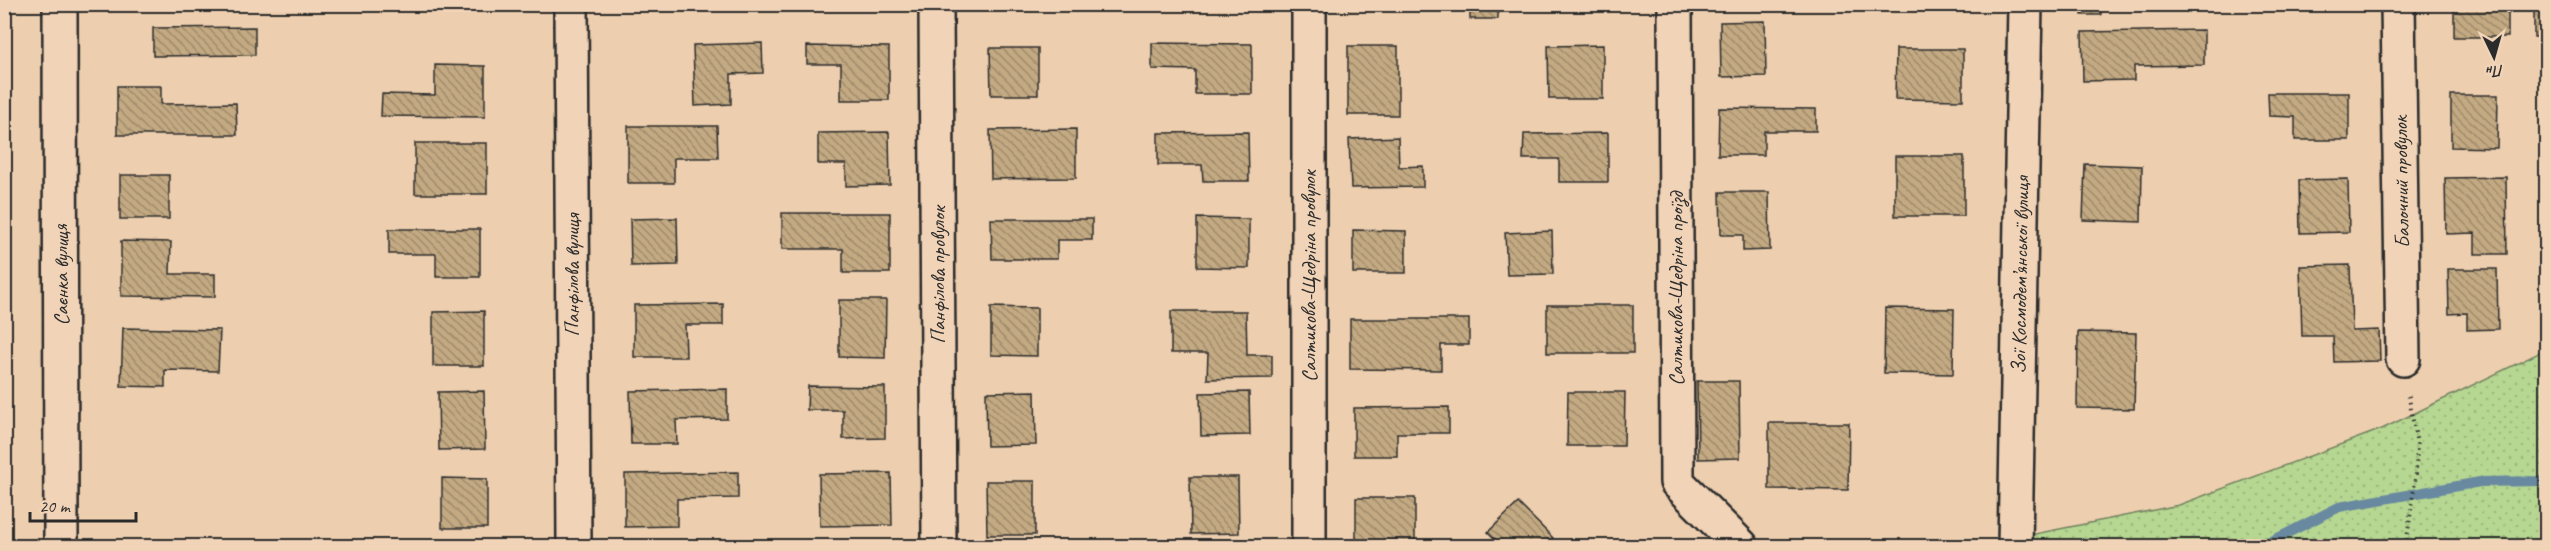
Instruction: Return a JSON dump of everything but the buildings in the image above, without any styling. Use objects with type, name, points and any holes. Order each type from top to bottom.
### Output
[{"type":"street","name":"Саєнка вулиця","points":[[60,4],[61,546]]},
{"type":"street","name":"Панфілова вулиця","points":[[571,4],[574,546]]},
{"type":"street","name":"Панфілова провулок","points":[[936,4],[939,546]]},
{"type":"street","name":"Салтикова-Щедріна провулок","points":[[1309,4],[1309,546]]},
{"type":"street","name":"Салтикова-Щедріна проїзд","points":[[1675,4],[1677,482],[1741,546]]},
{"type":"street","name":"Зої Космодем’янської вулиця","points":[[2015,546],[2025,4]]},
{"type":"street","name":"Балочний провулок","points":[[2398,4],[2403,358]]},
{"type":"path","points":[[2403,358],[2417,444],[2416,474],[2406,546]]},
{"type":"green space","points":[[2546,344],[2546,546],[1976,546],[2179,505],[2382,429],[2537,354]]},
{"type":"waterway","points":[[2262,546],[2339,507],[2480,482],[2546,481]]}]
